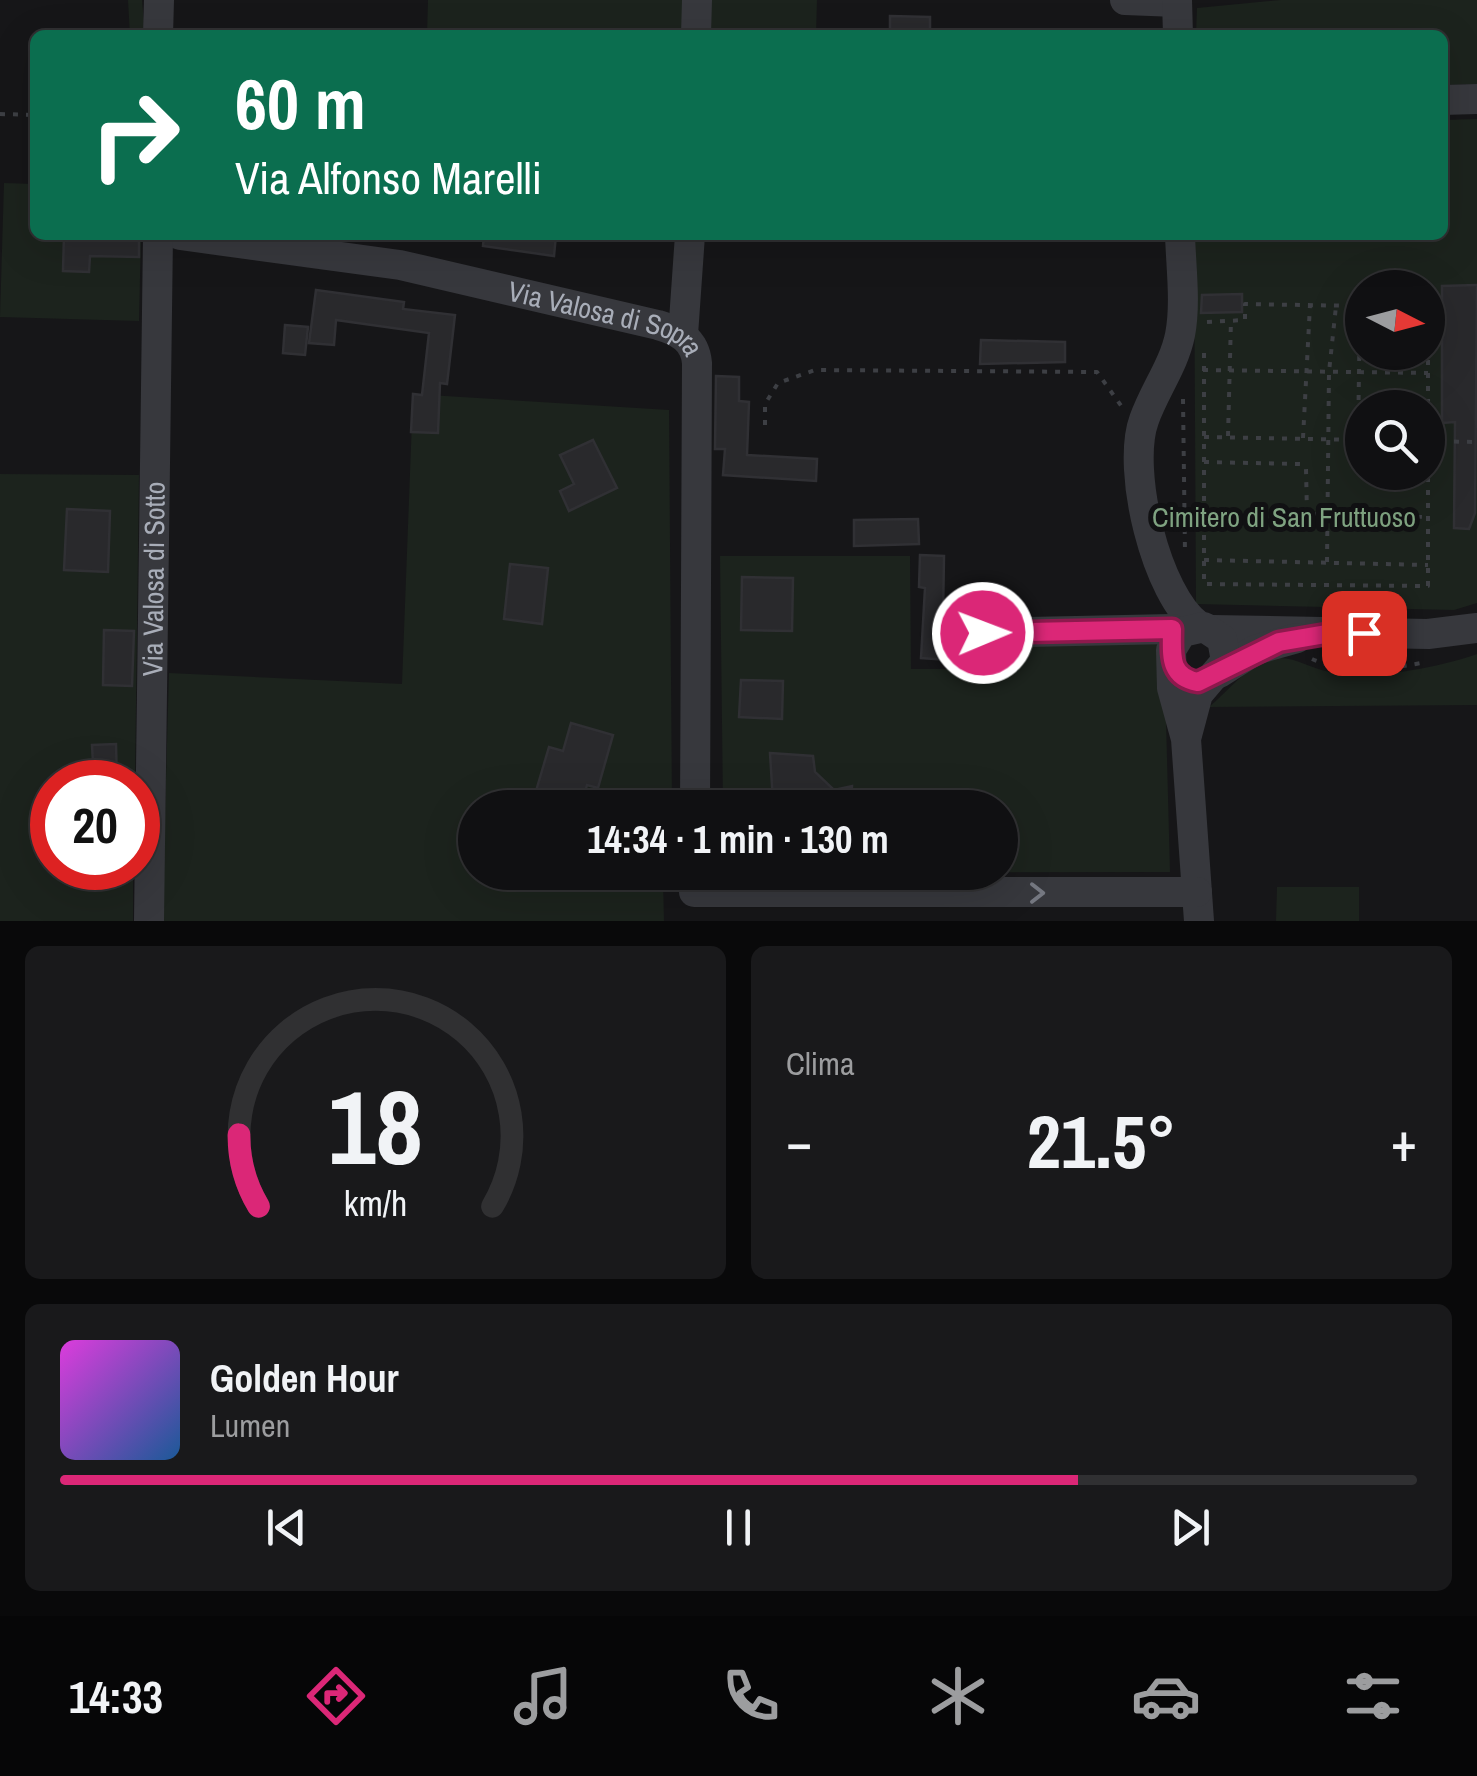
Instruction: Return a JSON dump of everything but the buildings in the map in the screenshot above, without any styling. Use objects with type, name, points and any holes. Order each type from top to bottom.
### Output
[{"type":"street","points":[[158,0],[158,30]]},
{"type":"street","points":[[696,30],[698,0]]},
{"type":"street","points":[[1125,0],[1177,1],[1178,30]]},
{"type":"street","points":[[1448,100],[1477,99]]},
{"type":"street","name":"Via Valosa di Sotto","points":[[149,921],[158,240]]},
{"type":"street","name":"Via Valosa di Sopra","points":[[217,240],[400,265],[658,325],[683,335],[698,363],[694,790]]},
{"type":"street","points":[[683,335],[690,240]]},
{"type":"street","points":[[1180,240],[1181,332],[1141,428],[1143,522],[1176,576],[1185,638],[1184,678],[1213,677],[1262,648],[1332,633]]},
{"type":"street","points":[[983,633],[1185,638],[1304,628],[1332,633],[1428,634],[1477,628]]},
{"type":"street","points":[[1185,638],[1226,650],[1191,712],[1186,739]]},
{"type":"street","points":[[694,895],[1198,906],[1186,739],[1173,694],[1185,638]]},
{"type":"path","points":[[0,114],[30,115]]},
{"type":"path","points":[[1345,306],[1245,304],[1245,320],[1204,322],[1204,584],[1428,586],[1427,490]]},
{"type":"path","points":[[1303,438],[1303,372],[1310,305]]},
{"type":"path","points":[[1327,562],[1329,372],[1336,306]]},
{"type":"path","points":[[1228,437],[1231,320]]},
{"type":"path","points":[[765,425],[765,404],[778,383],[815,370],[1097,372],[1141,428]]},
{"type":"path","points":[[1194,370],[1428,373],[1428,390]]},
{"type":"path","points":[[1359,372],[1359,390]]},
{"type":"path","points":[[1176,576],[1182,510],[1183,388]]},
{"type":"path","points":[[1204,436],[1345,440]]},
{"type":"path","points":[[1445,441],[1477,442]]},
{"type":"path","points":[[1204,462],[1300,464],[1306,469],[1307,514]]},
{"type":"path","points":[[1182,510],[1427,517]]},
{"type":"path","points":[[1204,560],[1428,565]]},
{"type":"green space","points":[[128,0],[142,0],[145,30],[130,30]]},
{"type":"green space","points":[[428,0],[817,0],[816,30],[427,30]]},
{"type":"green space","points":[[1281,0],[1477,0],[1477,84],[1448,85],[1448,30],[1196,30],[1197,8]]},
{"type":"green space","name":"Cimitero di San Fruttuoso","points":[[1477,119],[1477,603],[1454,610],[1196,604],[1194,240],[1448,240],[1448,120]]},
{"type":"green space","points":[[4,183],[30,184],[30,240],[141,240],[139,321],[0,317]]},
{"type":"green space","points":[[413,394],[669,410],[672,790],[458,790],[458,890],[663,890],[664,921],[162,921],[169,673],[402,684]]},
{"type":"green space","points":[[0,474],[139,475],[135,760],[30,760],[30,890],[133,890],[133,921],[0,921]]},
{"type":"green space","points":[[720,556],[910,556],[911,669],[990,669],[993,641],[1164,644],[1170,872],[1018,872],[1018,790],[723,790]]},
{"type":"green space","points":[[1477,654],[1477,705],[1209,707],[1249,671],[1272,659],[1289,659],[1330,672],[1366,674],[1424,668]]},
{"type":"green space","points":[[1277,887],[1359,887],[1359,921],[1276,921]]},
{"type":"route","points":[[983,633],[1172,629],[1173,666],[1184,678],[1198,682],[1212,679],[1248,654],[1279,642],[1332,633],[1364,633]]}]
